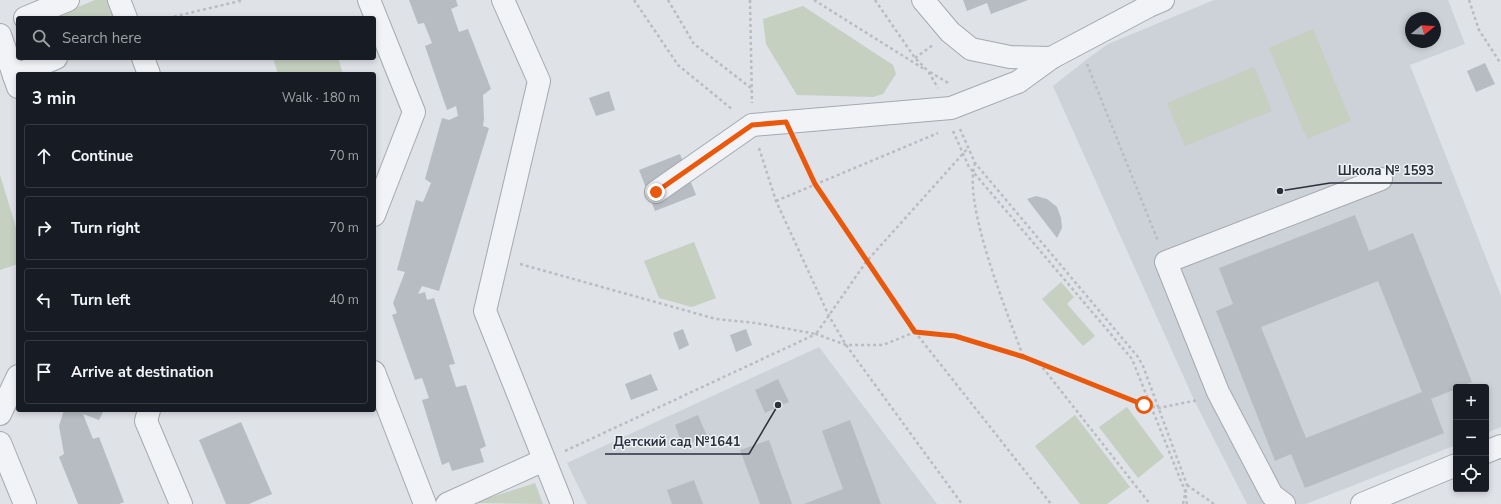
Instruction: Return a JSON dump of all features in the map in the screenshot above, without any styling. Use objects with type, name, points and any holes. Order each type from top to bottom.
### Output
[{"type":"lane","points":[[30,16],[68,0]]},
{"type":"lane","points":[[119,0],[125,16]]},
{"type":"lane","points":[[369,0],[375,16]]},
{"type":"lane","points":[[503,0],[539,81],[485,311],[562,504]]},
{"type":"lane","points":[[922,0],[950,32],[971,49],[1010,57],[1051,58]]},
{"type":"lane","points":[[656,192],[752,125],[786,122],[950,118],[977,99],[1018,82],[1051,58],[1153,2]]},
{"type":"lane","points":[[376,17],[414,112],[376,210]]},
{"type":"lane","points":[[0,28],[16,22]]},
{"type":"lane","points":[[0,35],[16,81]]},
{"type":"lane","points":[[32,72],[53,60]]},
{"type":"lane","points":[[144,60],[148,72]]},
{"type":"lane","points":[[1284,504],[1272,495],[1218,392],[1166,262],[1381,179]]},
{"type":"lane","points":[[376,377],[425,504]]},
{"type":"lane","points":[[0,414],[16,380]]},
{"type":"lane","points":[[148,412],[146,421],[181,504]]},
{"type":"lane","points":[[0,443],[26,504]]},
{"type":"lane","points":[[1489,451],[1501,446]]},
{"type":"lane","points":[[447,504],[544,460]]},
{"type":"lane","points":[[1362,504],[1453,465]]},
{"type":"path","points":[[176,16],[244,0]]},
{"type":"path","points":[[634,0],[678,65],[752,125],[776,201],[829,316],[846,346],[962,504]]},
{"type":"path","points":[[668,0],[694,44],[752,89],[750,0]]},
{"type":"path","points":[[814,0],[928,72],[977,99]]},
{"type":"path","points":[[875,0],[915,58],[928,72],[950,118],[975,163],[1138,357],[1143,366],[1187,485],[1214,504]]},
{"type":"path","points":[[1469,0],[1479,30],[1501,64]]},
{"type":"path","points":[[1077,43],[1086,60],[1166,262]]},
{"type":"path","points":[[950,118],[963,153],[972,170],[1132,359],[1185,490],[1187,504]]},
{"type":"path","points":[[786,122],[815,184],[866,262],[915,332],[1051,504]]},
{"type":"path","points":[[776,201],[942,131]]},
{"type":"path","points":[[544,460],[816,334],[866,262],[968,148]]},
{"type":"path","points":[[975,163],[972,170],[972,190],[983,241],[1024,357]]},
{"type":"path","points":[[497,258],[716,319],[756,323],[816,334],[846,346],[883,345],[915,332],[955,336],[1024,357],[1144,405],[1159,408],[1195,402]]},
{"type":"path","points":[[1039,363],[1150,504]]},
{"type":"path","points":[[1183,504],[1187,485]]},
{"type":"shaded area","points":[[1214,0],[1448,0],[1465,44],[1410,65],[1501,296],[1501,427],[1489,432],[1489,384],[1453,384],[1453,446],[1306,504],[1247,504],[1195,402],[1053,86],[1108,44]]},
{"type":"shaded area","points":[[819,347],[937,504],[587,504],[567,463]]},
{"type":"green space","points":[[95,0],[107,0],[114,16],[57,16]]},
{"type":"green space","points":[[803,6],[893,65],[896,74],[883,94],[873,97],[797,95],[766,44],[763,19]]},
{"type":"green space","points":[[1313,29],[1351,121],[1307,139],[1269,48]]},
{"type":"green space","points":[[274,60],[339,60],[342,72],[277,72]]},
{"type":"green space","points":[[1254,67],[1272,111],[1185,146],[1167,103]]},
{"type":"green space","points":[[0,175],[16,227],[16,265],[0,270]]},
{"type":"green space","points":[[694,242],[716,298],[692,307],[659,298],[644,261]]},
{"type":"green space","points":[[1061,282],[1074,297],[1067,304],[1095,336],[1083,346],[1042,299]]},
{"type":"green space","points":[[1127,407],[1164,457],[1138,478],[1099,427]]},
{"type":"green space","points":[[1075,415],[1130,487],[1107,504],[1080,504],[1035,446]]},
{"type":"green space","points":[[535,483],[543,504],[473,503]]},
{"type":"building","points":[[409,0],[456,0],[458,6],[451,9],[459,32],[468,29],[491,89],[483,95],[483,126],[489,128],[439,291],[422,286],[418,294],[425,292],[427,300],[434,298],[455,364],[449,365],[456,387],[466,385],[486,446],[480,449],[484,462],[452,471],[449,462],[442,465],[422,400],[429,398],[422,378],[415,380],[392,315],[397,313],[393,303],[405,272],[397,270],[416,200],[423,202],[431,183],[425,179],[442,118],[449,120],[458,116],[456,106],[447,110],[425,46],[432,43],[424,23],[418,24]]},
{"type":"building","points":[[963,0],[1028,0],[991,14],[987,3],[967,11]]},
{"type":"building","points":[[1485,63],[1495,84],[1476,92],[1467,71]]},
{"type":"building","points":[[609,91],[615,110],[596,116],[589,98]]},
{"type":"building","points":[[680,154],[696,195],[655,211],[639,170]]},
{"type":"building","points":[[1036,196],[1047,199],[1057,207],[1061,218],[1062,228],[1057,238],[1027,199]]},
{"type":"building","points":[[1355,215],[1369,251],[1413,233],[1472,382],[1467,384],[1453,384],[1453,390],[1431,399],[1444,433],[1305,488],[1291,454],[1275,461],[1216,311],[1233,304],[1219,268]],"holes":[[[1378,281],[1422,392],[1306,438],[1261,327]]]},
{"type":"building","points":[[683,329],[689,345],[679,350],[673,333]]},
{"type":"building","points":[[746,329],[752,345],[736,352],[730,335]]},
{"type":"building","points":[[651,374],[658,390],[631,400],[625,384]]},
{"type":"building","points":[[778,379],[789,402],[765,413],[755,390]]},
{"type":"building","points":[[63,412],[103,412],[99,420],[83,414],[93,439],[99,437],[124,502],[119,504],[78,504],[59,457],[64,454],[59,426]]},
{"type":"building","points":[[698,415],[707,436],[683,446],[675,425]]},
{"type":"building","points":[[850,420],[881,504],[804,504],[843,489],[822,431]]},
{"type":"building","points":[[241,422],[272,494],[249,504],[226,504],[199,440]]},
{"type":"building","points":[[769,440],[792,504],[760,504],[740,450]]},
{"type":"building","points":[[694,480],[703,504],[672,504],[667,490]]},
{"type":"place","name":"Школа № 1593","points":[[1280,191]]},
{"type":"place","name":"Детский сад №1641","points":[[778,405]]},
{"type":"route","points":[[656,192],[752,125],[786,122],[815,184],[866,262],[915,332],[955,336],[1024,357],[1144,405]]}]
